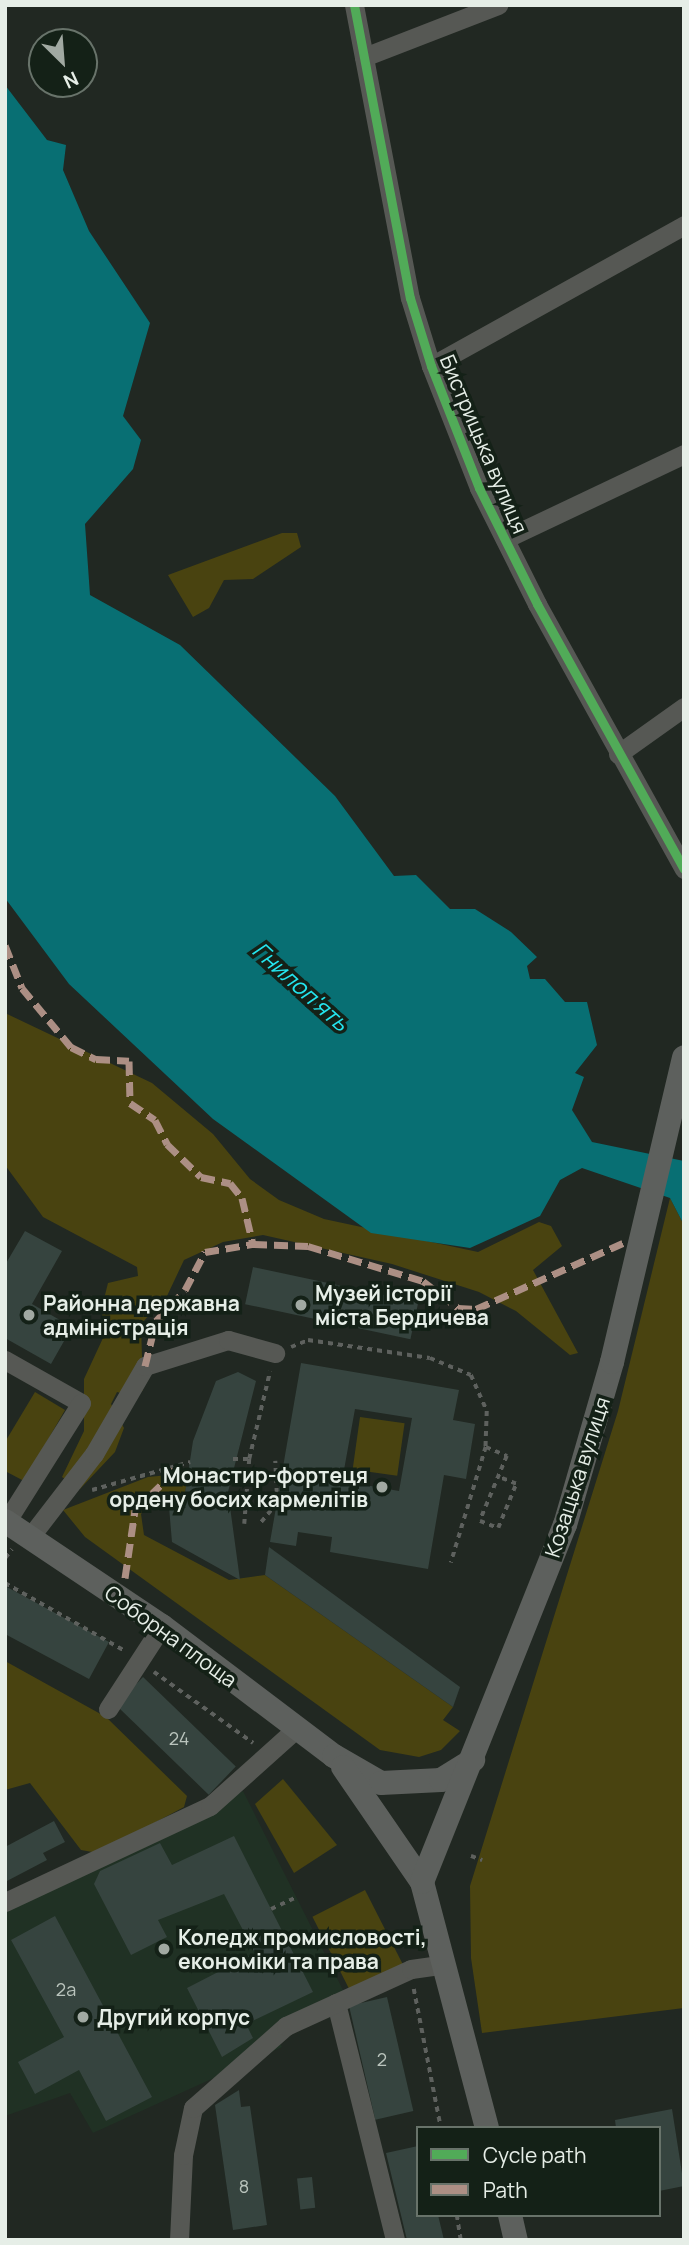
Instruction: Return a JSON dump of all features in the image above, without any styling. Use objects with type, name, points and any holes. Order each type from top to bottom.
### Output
[{"type":"main road","name":"Козацька вулиця","points":[[422,1882],[565,1525],[612,1362],[639,1233],[684,1057]]},
{"type":"main road","name":"Соборна площа","points":[[6,1521],[162,1626],[334,1756],[397,1785],[441,1780],[473,1760]]},
{"type":"main road","name":"Соборна площа","points":[[334,1756],[382,1817],[422,1882],[486,2126]]},
{"type":"main road","points":[[510,2217],[516,2240]]},
{"type":"street","name":"Бистрицька вулиця","points":[[354,5],[410,298],[431,366],[505,539],[618,754],[681,860]]},
{"type":"street","points":[[364,57],[498,5]]},
{"type":"street","points":[[431,366],[684,225]]},
{"type":"street","points":[[505,539],[684,454]]},
{"type":"street","points":[[618,754],[684,707]]},
{"type":"street","points":[[30,1537],[94,1454],[145,1366],[228,1340],[275,1353]]},
{"type":"street","points":[[5,1360],[81,1403],[6,1521]]},
{"type":"street","points":[[108,1709],[162,1626]]},
{"type":"street","points":[[5,1902],[210,1807],[297,1728]]},
{"type":"street","points":[[179,2240],[183,2155],[193,2108],[286,2026],[411,1969],[445,1964]]},
{"type":"street","points":[[336,2003],[394,2240]]},
{"type":"path","points":[[244,1524],[249,1458],[275,1353],[308,1340],[430,1358],[471,1375],[487,1411],[486,1447],[451,1563]]},
{"type":"path","points":[[486,1447],[507,1456],[498,1477],[481,1521],[499,1528],[516,1484],[498,1477]]},
{"type":"path","points":[[233,1459],[249,1458]]},
{"type":"path","points":[[261,1522],[277,1503],[275,1461]]},
{"type":"path","points":[[49,1511],[154,1468],[190,1462]]},
{"type":"path","points":[[277,1503],[300,1502]]},
{"type":"path","points":[[471,1856],[482,1860]]},
{"type":"path","points":[[271,1909],[295,1898]]},
{"type":"path","points":[[411,1969],[441,2126]]},
{"type":"path","points":[[457,2217],[461,2240]]},
{"type":"shaded area","points":[[282,533],[297,533],[301,547],[253,579],[224,580],[209,608],[193,617],[168,575]]},
{"type":"shaded area","points":[[5,1013],[152,1083],[213,1134],[250,1179],[279,1200],[324,1219],[478,1252],[539,1222],[551,1226],[562,1246],[533,1270],[578,1353],[570,1355],[516,1311],[479,1292],[392,1264],[263,1235],[223,1242],[184,1260],[167,1296],[141,1324],[143,1390],[136,1397],[117,1392],[111,1404],[124,1428],[115,1452],[80,1489],[62,1477],[84,1431],[84,1379],[103,1338],[102,1307],[108,1283],[138,1276],[137,1267],[43,1217],[5,1165]]},
{"type":"shaded area","points":[[670,1198],[684,1225],[684,2008],[482,2033],[471,1958],[470,1886],[618,1411]]},
{"type":"shaded area","points":[[35,1392],[65,1410],[24,1481],[5,1471],[5,1442]]},
{"type":"shaded area","points":[[360,1417],[405,1423],[397,1476],[353,1469]]},
{"type":"shaded area","points":[[189,1473],[185,1493],[169,1507],[149,1504],[141,1514],[144,1535],[229,1580],[265,1575],[453,1707],[443,1720],[460,1731],[441,1750],[419,1757],[380,1750],[85,1537],[63,1510],[148,1477]]},
{"type":"shaded area","points":[[5,1661],[106,1717],[187,1796],[184,1807],[98,1853],[81,1850],[30,1783],[5,1790]]},
{"type":"shaded area","points":[[283,1779],[337,1845],[294,1873],[255,1804]]},
{"type":"shaded area","name":"Коледж промисловості, економіки та права","points":[[243,1791],[345,1994],[273,2029],[282,2047],[93,2133],[70,2093],[5,2116],[5,1905]]},
{"type":"shaded area","points":[[365,1890],[404,1967],[351,1993],[312,1917]]},
{"type":"water","name":"Гнилоп'ять","points":[[5,85],[47,140],[66,145],[63,170],[89,231],[150,323],[123,416],[141,440],[133,469],[85,524],[90,595],[180,645],[335,796],[394,876],[416,875],[450,909],[475,909],[511,932],[537,957],[527,966],[530,979],[545,979],[565,1002],[587,1002],[597,1045],[575,1073],[584,1077],[572,1110],[592,1142],[684,1161],[684,1225],[670,1198],[582,1168],[560,1180],[540,1216],[470,1248],[371,1233],[213,1119],[69,984],[5,898]]},
{"type":"building","points":[[25,1231],[62,1251],[32,1304],[72,1327],[51,1364],[5,1338],[5,1265]]},
{"type":"building","points":[[253,1267],[418,1302],[410,1339],[245,1304]]},
{"type":"building","points":[[301,1363],[459,1390],[453,1420],[475,1424],[466,1479],[444,1475],[428,1569],[330,1552],[332,1537],[298,1532],[296,1546],[270,1542]],"holes":[[[355,1409],[412,1418],[399,1491],[342,1481]]]},
{"type":"building","points":[[238,1372],[256,1381],[228,1492],[240,1580],[172,1542],[169,1507],[185,1493],[193,1441],[216,1381]]},
{"type":"building","points":[[269,1547],[460,1687],[453,1707],[265,1575]]},
{"type":"building","points":[[5,1586],[109,1642],[89,1679],[5,1634]]},
{"type":"building","points":[[143,1677],[236,1767],[209,1795],[116,1705]]},
{"type":"building","points":[[54,1821],[65,1842],[43,1853],[47,1860],[5,1882],[5,1847]]},
{"type":"building","name":"Коледж промисловості, економіки та права","points":[[234,1836],[313,1992],[246,2024],[253,2038],[222,2057],[187,1988],[255,1953],[224,1894],[158,1920],[167,1937],[131,1955],[94,1884],[100,1871],[160,1843],[172,1865]]},
{"type":"building","points":[[55,1916],[152,2097],[106,2121],[79,2070],[35,2094],[18,2062],[64,2037],[11,1940]]},
{"type":"building","points":[[387,1997],[413,2111],[375,2120],[349,2006]]},
{"type":"building","points":[[239,2090],[241,2107],[250,2106],[267,2225],[233,2230],[215,2105]]},
{"type":"building","points":[[672,2109],[684,2186],[661,2191],[661,2126],[616,2126],[615,2120]]},
{"type":"building","points":[[416,2146],[416,2217],[438,2217],[444,2240],[407,2240],[386,2153]]},
{"type":"building","points":[[312,2177],[315,2208],[300,2209],[297,2179]]},
{"type":"marked path","points":[[5,945],[22,988],[71,1047],[96,1059],[129,1061],[130,1103],[155,1120],[167,1144],[201,1177],[230,1183],[242,1198],[253,1244],[308,1246],[423,1281],[458,1308],[476,1309],[623,1243]]},
{"type":"marked path","points":[[145,1366],[156,1321],[185,1290],[205,1252],[253,1244]]},
{"type":"marked path","points":[[125,1578],[135,1510],[166,1480],[171,1465]]},
{"type":"cycle path","points":[[354,5],[410,298],[431,366],[479,488],[537,604],[684,869]]},
{"type":"place","name":"Музей історії міста Бердичева","points":[[301,1305]]},
{"type":"place","name":"Районна державна адміністрація","points":[[29,1315]]},
{"type":"place","name":"Монастир-фортеця ордену босих кармелітів","points":[[382,1487]]},
{"type":"place","name":"Коледж промисловості, економіки та права","points":[[164,1949]]},
{"type":"place","name":"Другий корпус","points":[[83,2017]]}]
